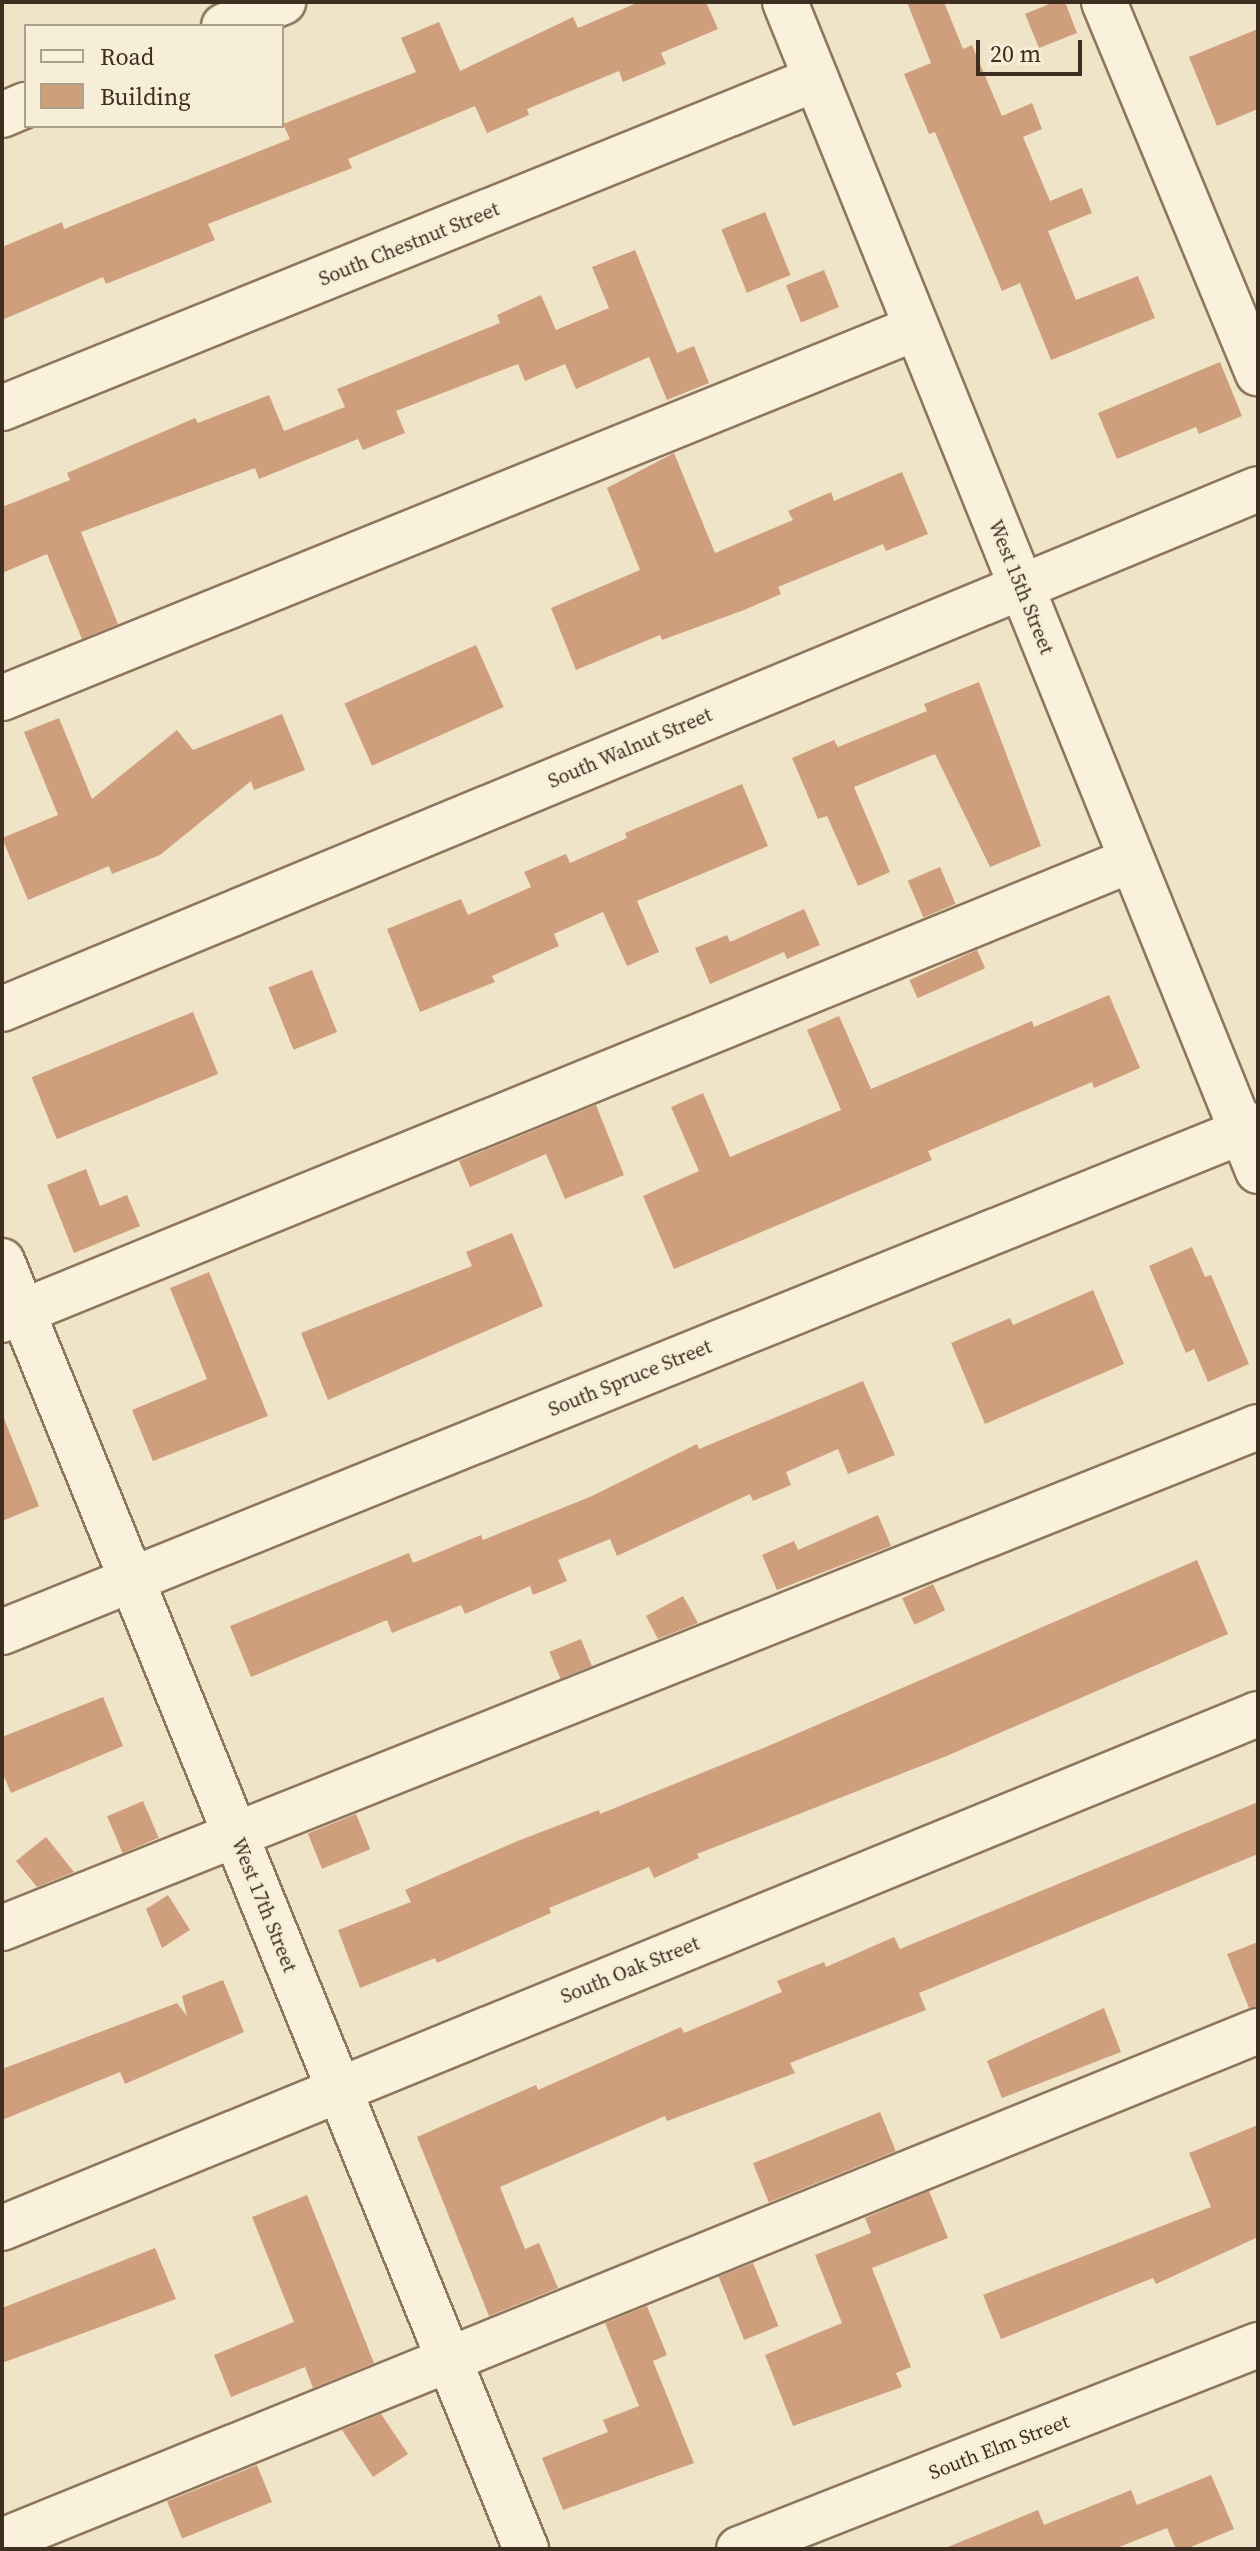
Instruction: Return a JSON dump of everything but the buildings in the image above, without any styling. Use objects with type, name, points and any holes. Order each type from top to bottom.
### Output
[{"type":"street","points":[[229,24],[283,2]]},
{"type":"street","name":"West 15th Street","points":[[785,2],[1129,861],[1250,1128],[1258,1171]]},
{"type":"street","points":[[1104,2],[1258,373]]},
{"type":"street","name":"South Chestnut Street","points":[[2,408],[816,79]]},
{"type":"street","points":[[2,115],[24,106]]},
{"type":"street","points":[[2,698],[916,328]]},
{"type":"street","name":"South Walnut Street","points":[[2,1009],[1258,489]]},
{"type":"street","points":[[12,1316],[1129,861]]},
{"type":"street","name":"South Spruce Street","points":[[2,1632],[1250,1128]]},
{"type":"street","name":"West 17th Street","points":[[2,1261],[12,1316],[131,1579],[526,2549]]},
{"type":"street","points":[[2,1928],[1258,1427]]},
{"type":"street","name":"South Oak Street","points":[[2,2228],[1258,1714]]},
{"type":"street","points":[[2,2541],[1258,2031]]},
{"type":"street","name":"South Elm Street","points":[[739,2549],[1258,2345]]}]
